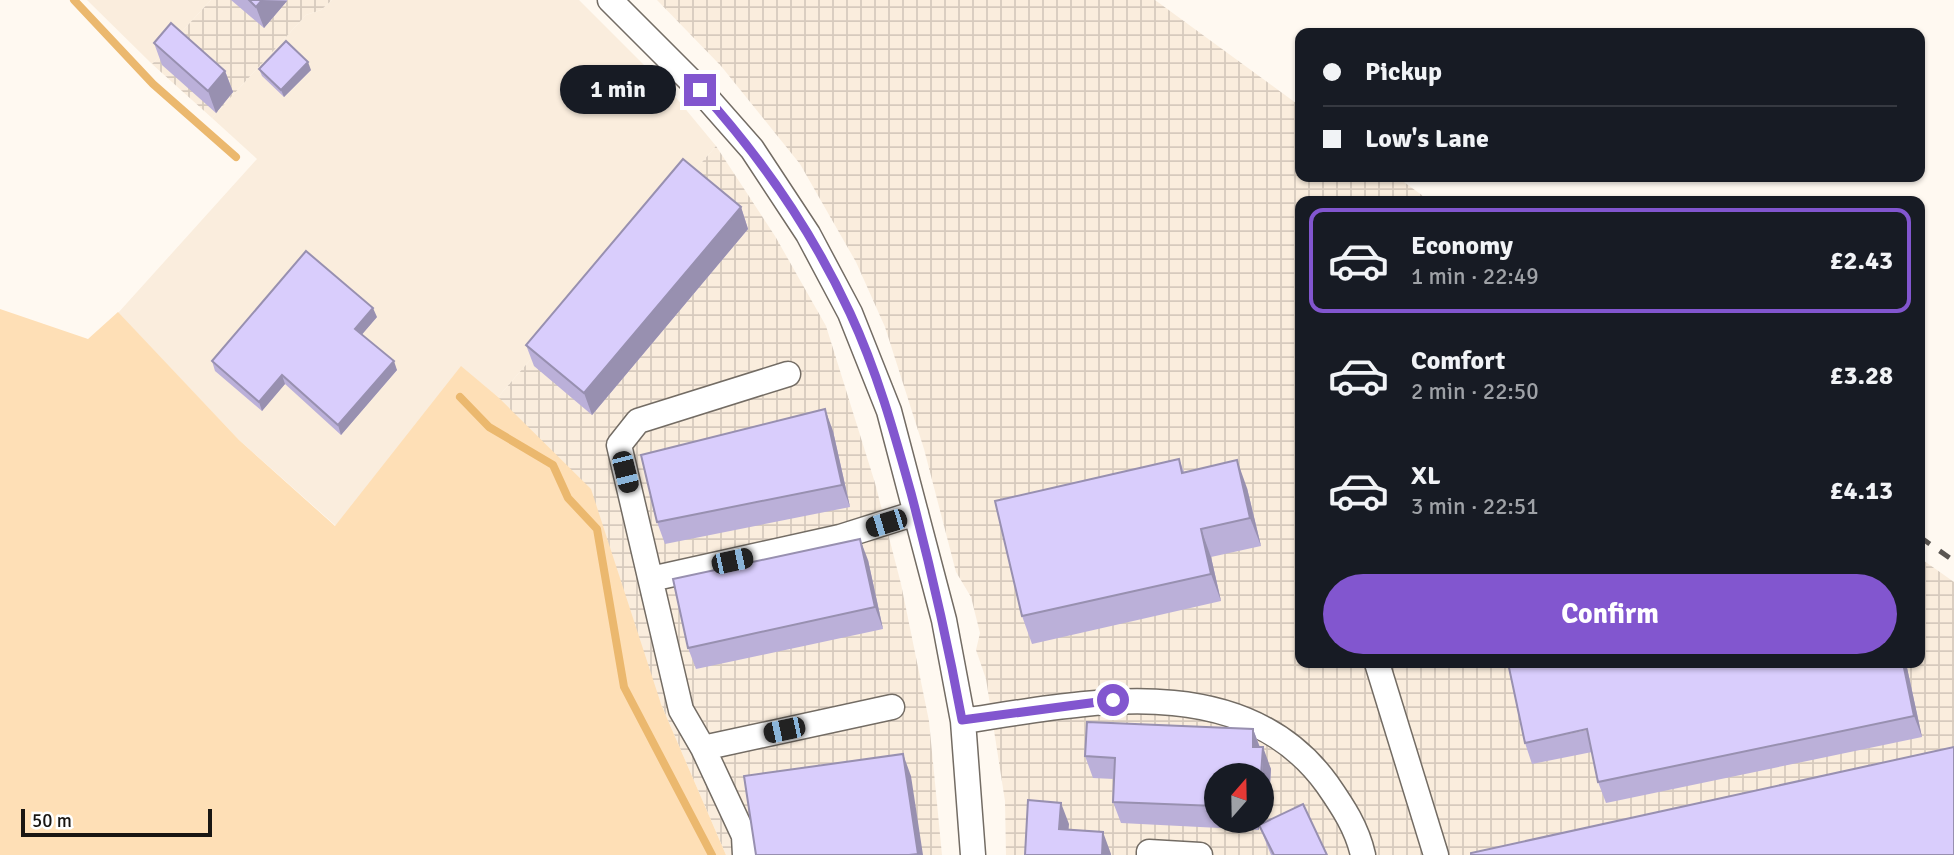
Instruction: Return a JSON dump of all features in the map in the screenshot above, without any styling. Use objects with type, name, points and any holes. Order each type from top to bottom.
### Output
[{"type":"street","points":[[610,0],[722,114],[752,149],[808,234],[850,313],[889,411],[944,620],[962,720],[973,855]]},
{"type":"street","points":[[746,855],[744,836],[703,748],[681,710],[619,445],[638,421],[788,374]]},
{"type":"street","points":[[651,579],[840,537],[916,513]]},
{"type":"street","points":[[1379,668],[1436,855]]},
{"type":"street","points":[[962,720],[1113,700],[1166,700],[1214,709],[1251,724],[1297,750],[1345,809],[1359,836],[1363,855]]},
{"type":"street","points":[[703,748],[892,707]]},
{"type":"street","points":[[1149,855],[1149,852],[1200,855]]},
{"type":"shaded area","points":[[87,0],[211,0],[152,64]]},
{"type":"shaded area","points":[[211,0],[332,0],[321,10],[306,15],[212,118],[152,64]]},
{"type":"shaded area","points":[[332,0],[579,0],[673,94],[716,146],[498,397],[461,367],[336,526],[239,440],[118,313],[257,159],[212,118],[306,15],[321,10]]},
{"type":"shaded area","points":[[657,0],[1155,0],[1295,102],[1295,182],[1404,182],[1423,196],[1295,196],[1295,668],[1925,668],[1925,562],[1954,582],[1954,855],[1006,855],[1005,801],[986,679],[976,650],[980,633],[971,597],[956,572],[924,449],[885,327],[856,262],[800,164],[721,66]]},
{"type":"shaded area","points":[[716,146],[775,236],[826,326],[875,483],[901,584],[929,721],[942,855],[726,855],[661,704],[498,397]]},
{"type":"shaded area","points":[[0,309],[88,339],[118,312],[239,440],[335,526],[461,366],[498,397],[591,489],[661,704],[726,855],[0,855]]},
{"type":"building","points":[[249,0],[262,0],[256,7]]},
{"type":"building","points":[[171,23],[225,71],[208,91],[154,43]]},
{"type":"building","points":[[286,41],[308,62],[281,90],[259,69]]},
{"type":"building","points":[[683,159],[741,207],[584,393],[526,345]]},
{"type":"building","points":[[306,251],[373,308],[355,329],[394,361],[338,425],[282,375],[259,402],[212,361]]},
{"type":"building","points":[[825,409],[842,485],[657,522],[641,455]]},
{"type":"building","points":[[1179,459],[1182,473],[1237,460],[1250,518],[1201,529],[1211,574],[1022,616],[995,501]]},
{"type":"building","points":[[860,539],[875,607],[688,648],[673,579]]},
{"type":"building","points":[[1509,668],[1904,668],[1914,716],[1598,782],[1587,729],[1525,743]]},
{"type":"building","points":[[1087,722],[1253,729],[1253,747],[1263,747],[1262,763],[1204,763],[1204,806],[1113,802],[1115,758],[1085,756]]},
{"type":"building","points":[[1954,747],[1954,855],[1471,855],[1471,853]]},
{"type":"building","points":[[903,754],[918,854],[756,855],[744,776]]},
{"type":"building","points":[[1028,800],[1061,803],[1059,829],[1103,832],[1102,855],[1025,855]]},
{"type":"building","points":[[1303,804],[1327,855],[1274,855],[1263,833],[1274,833],[1274,818]]},
{"type":"waterway","points":[[74,0],[153,84],[236,157]]},
{"type":"waterway","points":[[460,397],[489,427],[553,465],[568,498],[597,529],[624,687],[712,855]]},
{"type":"railway","points":[[1925,541],[1954,561]]},
{"type":"route","points":[[700,90],[752,149],[778,187],[808,234],[850,313],[889,411],[944,620],[962,720],[1113,700]]}]
